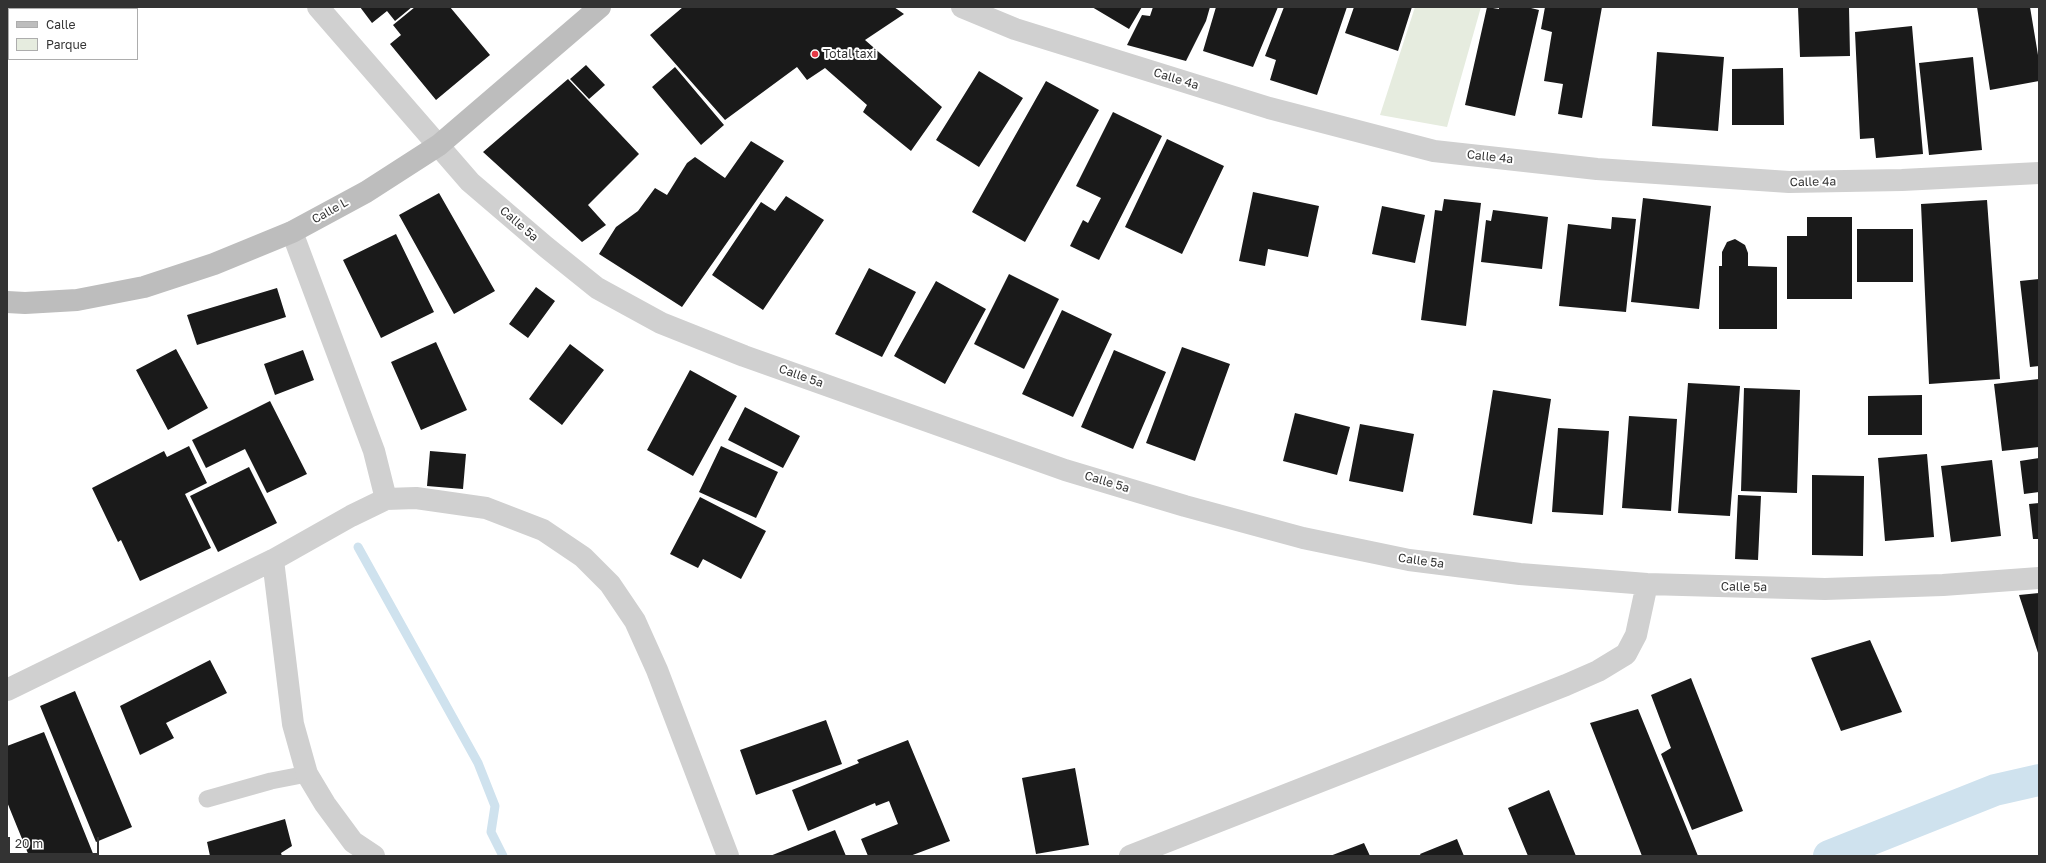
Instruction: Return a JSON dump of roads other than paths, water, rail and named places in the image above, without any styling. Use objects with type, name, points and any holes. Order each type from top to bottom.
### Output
[{"type":"street","name":"Calle 5a","points":[[318,7],[470,182],[546,247],[597,288],[661,323],[744,356],[1065,470],[1185,506],[1303,538],[1410,560],[1520,574],[1647,584],[1825,589],[1943,586],[2039,578]]},
{"type":"street","name":"Calle L","points":[[7,302],[25,303],[77,300],[144,287],[214,264],[292,232],[366,192],[439,145],[600,7]]},
{"type":"street","name":"Calle 4a","points":[[962,7],[1015,29],[1269,108],[1434,151],[1597,170],[1789,182],[1902,180],[2039,173]]},
{"type":"street","points":[[292,232],[374,451],[386,499]]},
{"type":"street","points":[[7,690],[273,560],[351,516],[386,499],[416,498],[486,508],[542,530],[583,557],[610,584],[638,628],[728,856]]},
{"type":"street","points":[[273,560],[293,724],[307,774],[325,804],[353,842],[374,856]]},
{"type":"street","points":[[1130,856],[1566,685],[1598,671],[1626,654],[1636,635],[1647,584]]},
{"type":"lane","points":[[207,799],[272,781],[307,774]]},
{"type":"waterway","points":[[358,547],[478,763],[495,806],[491,832],[503,856]]},
{"type":"waterway","points":[[1829,856],[1995,790],[2039,780]]},
{"type":"place","name":"Total taxi","points":[[815,54]]}]
